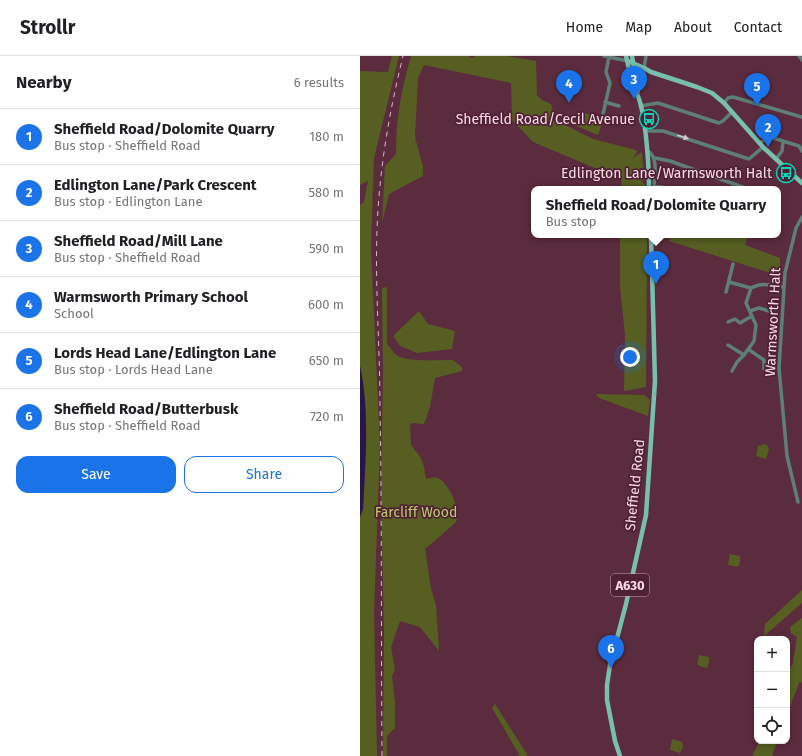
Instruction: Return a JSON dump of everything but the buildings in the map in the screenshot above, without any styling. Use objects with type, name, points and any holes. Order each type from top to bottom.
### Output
[{"type":"main road","points":[[626,56],[631,62],[651,72],[706,90],[724,103],[759,143],[802,183]]},
{"type":"main road","points":[[632,56],[631,62],[634,90],[637,93],[640,106],[648,151],[649,186]]},
{"type":"main road","name":"Sheffield Road","points":[[620,756],[607,700],[607,685],[610,665],[626,604],[646,515],[655,381],[651,238]]},
{"type":"street","points":[[604,56],[631,62]]},
{"type":"street","points":[[644,68],[646,56]]},
{"type":"street","points":[[799,56],[802,60]]},
{"type":"street","points":[[603,114],[610,83],[606,72],[609,57]]},
{"type":"street","points":[[724,103],[728,98],[734,97],[802,117]]},
{"type":"street","points":[[605,102],[619,106]]},
{"type":"street","points":[[640,106],[658,103],[719,123],[732,112]]},
{"type":"street","points":[[645,131],[663,131],[749,159],[763,147]]},
{"type":"street","points":[[759,143],[770,137],[799,146],[802,151]]},
{"type":"street","points":[[776,159],[782,151],[783,141]]},
{"type":"street","points":[[648,151],[652,153],[655,158],[654,186]]},
{"type":"street","points":[[655,158],[670,161],[740,186]]},
{"type":"street","name":"Warmsworth Halt","points":[[798,502],[787,456],[779,368],[783,287],[789,251],[796,228],[802,217]]},
{"type":"street","points":[[726,292],[733,264]]},
{"type":"street","points":[[729,282],[751,288],[757,285],[765,284],[783,287]]},
{"type":"street","points":[[732,372],[737,362],[754,341],[756,326],[746,303],[751,288]]},
{"type":"street","points":[[750,311],[759,308],[770,311]]},
{"type":"street","points":[[728,322],[734,319],[740,323],[752,316]]},
{"type":"street","points":[[728,346],[744,355]]},
{"type":"street","points":[[748,349],[764,360],[764,369]]},
{"type":"green space","points":[[392,56],[399,56],[374,158],[371,248],[380,447],[374,612],[377,756],[360,756],[360,517],[363,509],[366,419],[360,366],[360,205],[364,202],[368,181],[360,185],[360,71],[388,72]]},
{"type":"green space","points":[[411,56],[470,56],[470,58],[475,56],[507,56],[536,61],[537,95],[542,100],[551,104],[553,111],[551,118],[593,139],[636,150],[637,152],[633,158],[642,152],[644,177],[642,182],[645,186],[622,186],[621,174],[595,168],[533,142],[512,120],[511,83],[424,65],[418,78],[415,137],[423,167],[423,176],[389,194],[382,223],[385,166],[396,154],[397,128],[404,81]]},
{"type":"green space","points":[[580,111],[603,120],[598,135],[574,125]]},
{"type":"green space","points":[[620,238],[647,238],[646,387],[624,391],[625,335],[620,287]]},
{"type":"green space","points":[[670,238],[747,238],[745,245],[780,258],[780,276],[669,241]]},
{"type":"green space","name":"Farcliff Wood","points":[[387,287],[387,344],[395,354],[412,360],[453,360],[462,367],[462,371],[435,378],[430,407],[424,424],[412,423],[410,425],[411,445],[421,458],[426,479],[438,478],[446,486],[454,499],[457,518],[455,523],[425,548],[431,589],[436,605],[439,651],[420,627],[400,621],[391,647],[395,670],[392,676],[395,703],[395,728],[387,736],[387,756],[383,756],[384,633],[381,490],[383,372],[382,288]]},
{"type":"green space","points":[[419,311],[428,324],[455,331],[452,349],[417,353],[400,346],[393,336]]},
{"type":"green space","points":[[596,394],[644,395],[650,400],[648,416],[599,398]]},
{"type":"green space","points":[[764,444],[767,445],[769,449],[766,459],[756,456],[758,446]]},
{"type":"green space","points":[[730,554],[740,556],[738,567],[728,565]]},
{"type":"green space","points":[[802,590],[802,603],[764,636],[765,624]]},
{"type":"green space","points":[[802,618],[802,683],[800,681],[790,706],[790,670],[793,662],[797,637],[791,633],[790,627]]},
{"type":"green space","points":[[699,655],[709,657],[707,668],[697,665]]},
{"type":"green space","points":[[495,704],[528,756],[520,756],[492,708]]},
{"type":"green space","points":[[672,739],[682,742],[683,747],[680,753],[670,750]]},
{"type":"green space","points":[[758,744],[776,744],[772,756],[752,756]]},
{"type":"shaded area","points":[[360,366],[365,401],[366,455],[363,509],[360,517]]},
{"type":"railway","points":[[382,756],[381,451],[377,230],[382,164],[393,99],[403,56]]},
{"type":"place","name":"Sheffield Road/Mill Lane","points":[[634,99]]},
{"type":"place","name":"Warmsworth Primary School","points":[[569,103]]},
{"type":"place","name":"Lords Head Lane/Edlington Lane","points":[[757,106]]},
{"type":"place","name":"Sheffield Road/Cecil Avenue","points":[[649,119]]},
{"type":"place","name":"Edlington Lane/Park Crescent","points":[[768,147]]},
{"type":"place","name":"Edlington Lane/Warmsworth Halt","points":[[786,173]]},
{"type":"place","name":"Sheffield Road/Dolomite Quarry","points":[[656,284]]},
{"type":"place","name":"Sheffield Road/Butterbusk","points":[[611,668]]}]
